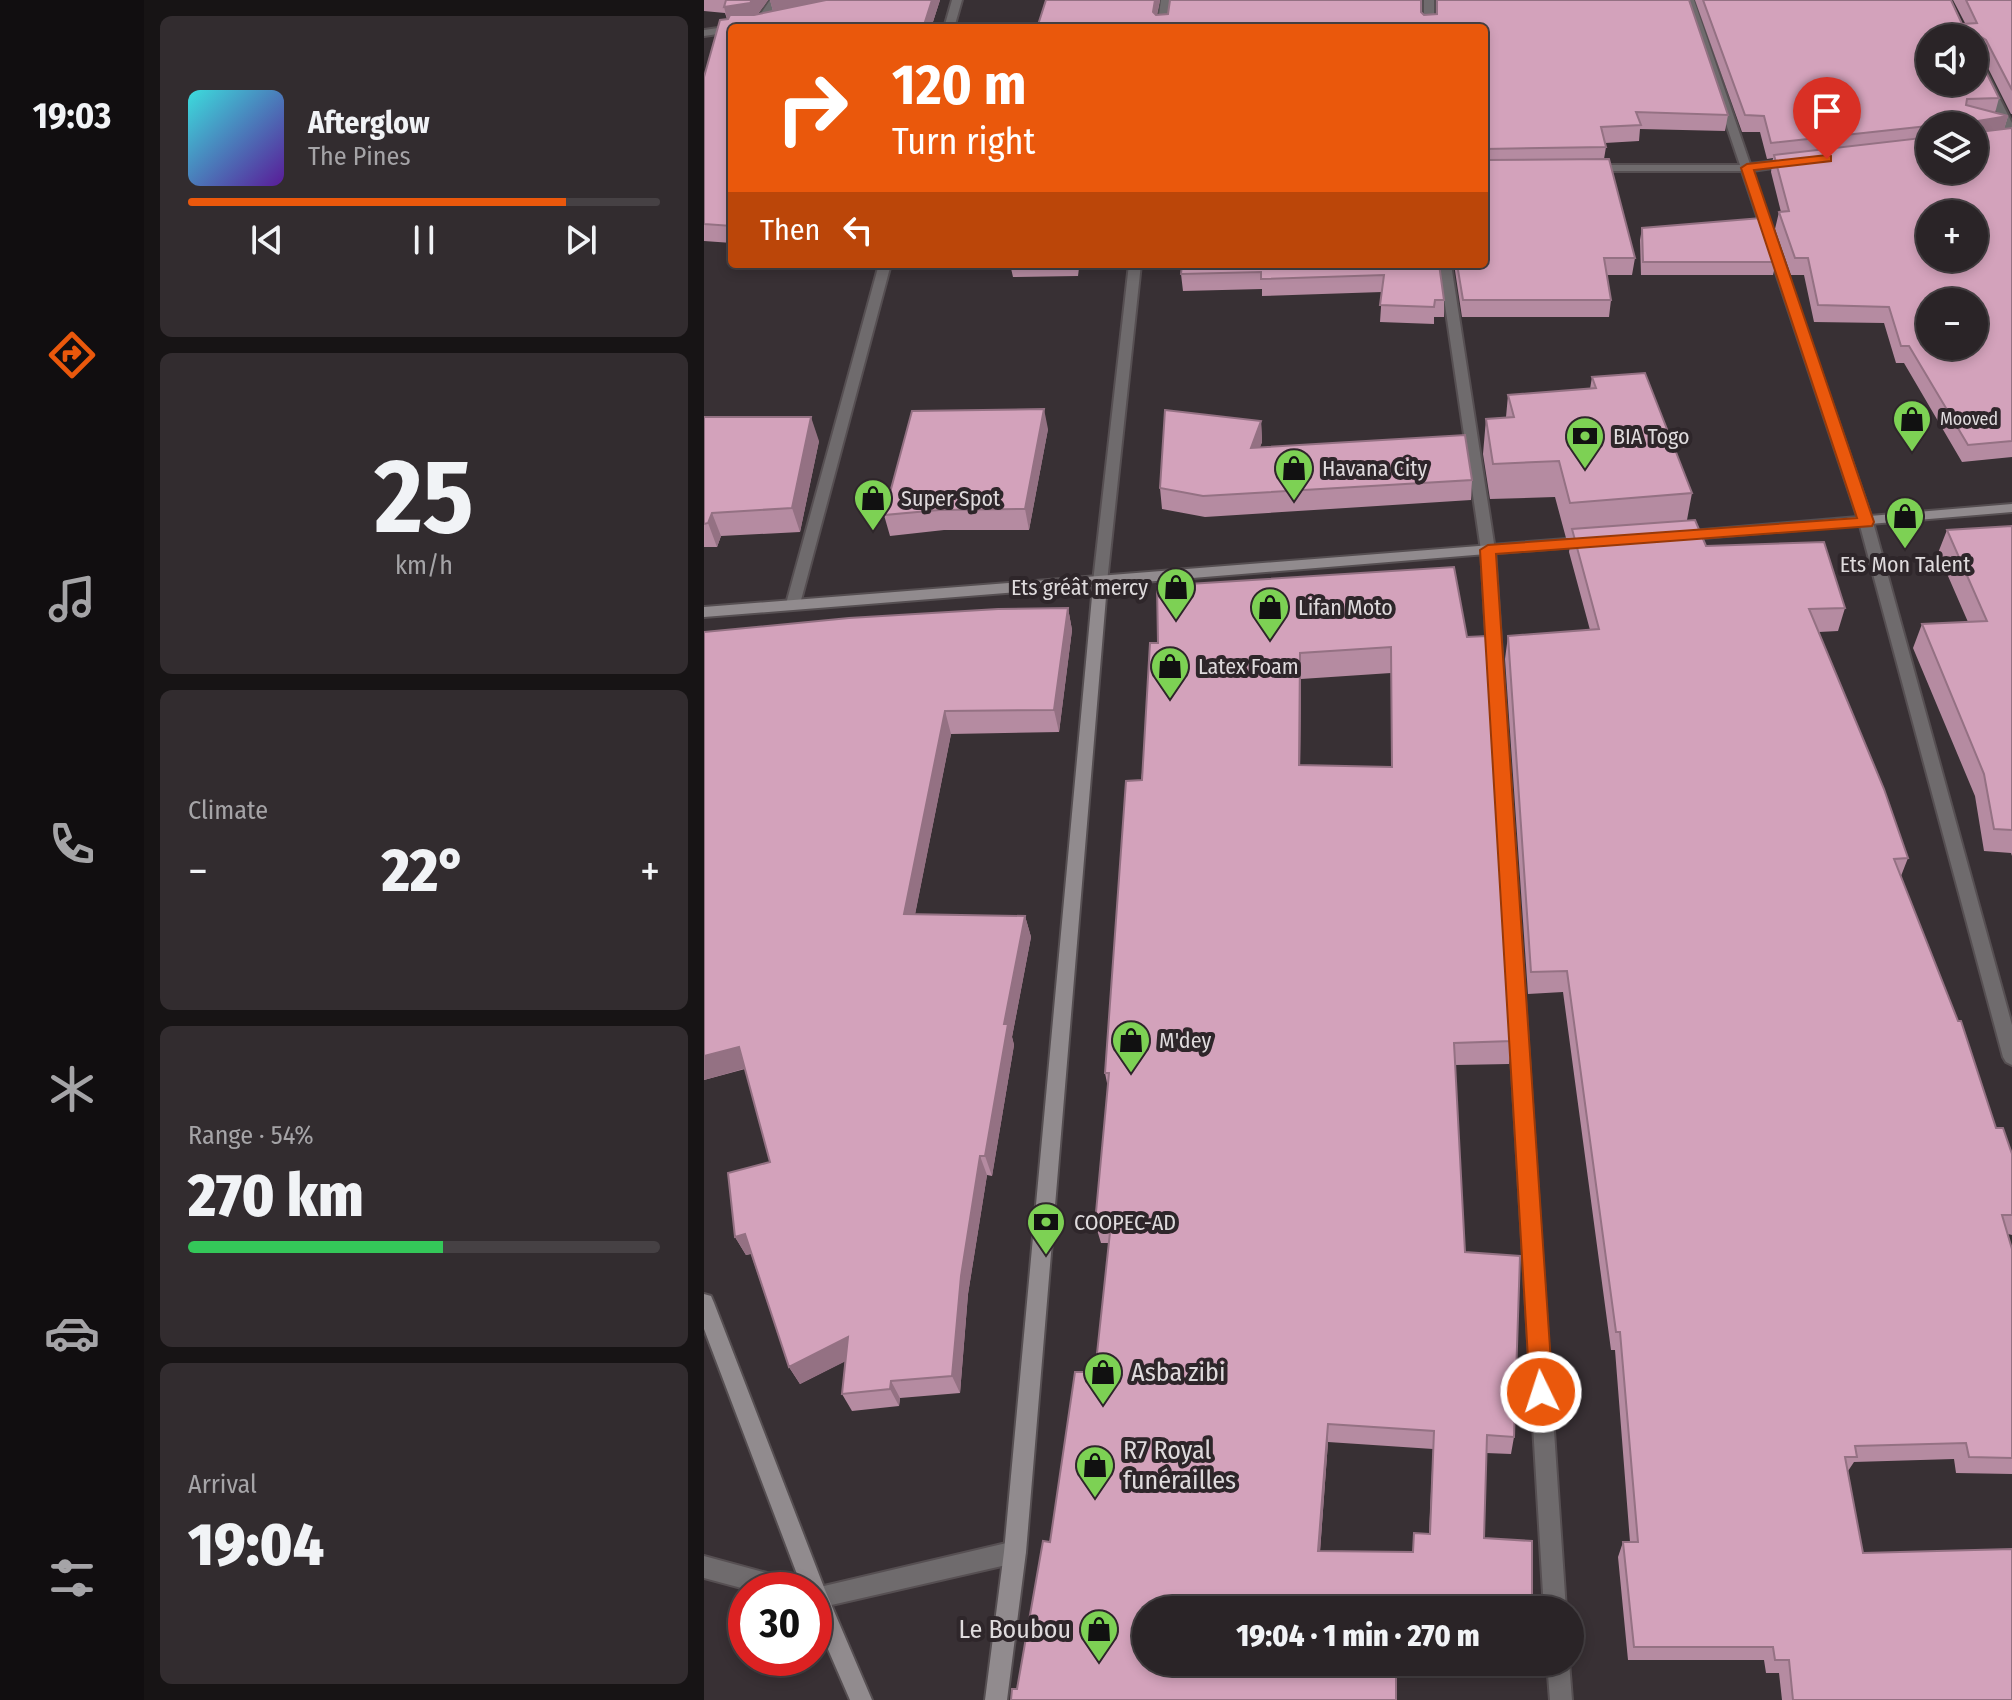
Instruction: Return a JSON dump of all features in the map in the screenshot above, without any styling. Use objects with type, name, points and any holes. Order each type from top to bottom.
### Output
[{"type":"main road","points":[[1661,537],[2012,508]]},
{"type":"main road","points":[[704,612],[1614,541]]},
{"type":"main road","points":[[996,1700],[1015,1552],[1100,582]]},
{"type":"main road","points":[[704,1303],[807,1572]]},
{"type":"main road","points":[[832,1633],[861,1700]]},
{"type":"street","points":[[759,24],[775,0]]},
{"type":"street","points":[[950,24],[957,0]]},
{"type":"street","points":[[1163,24],[1166,0]]},
{"type":"street","points":[[1429,0],[1429,24]]},
{"type":"street","points":[[1689,0],[1866,522],[2012,1057]]},
{"type":"street","points":[[763,24],[774,22]]},
{"type":"street","points":[[704,33],[728,29]]},
{"type":"street","points":[[1988,86],[2012,135],[1999,139]]},
{"type":"street","points":[[1571,168],[1747,168],[1805,161]]},
{"type":"street","points":[[793,604],[884,268]]},
{"type":"street","points":[[1100,582],[1135,268]]},
{"type":"street","points":[[1446,268],[1488,550],[1554,1596]]},
{"type":"street","points":[[832,1590],[1015,1552]]},
{"type":"street","points":[[704,1567],[728,1573]]},
{"type":"street","points":[[1559,1676],[1561,1700]]},
{"type":"building","points":[[726,0],[752,0],[750,3],[724,7]]},
{"type":"building","points":[[826,0],[932,0],[924,24],[728,24],[728,226],[704,224],[704,77],[720,20],[728,19],[730,15],[754,15]]},
{"type":"building","points":[[1046,0],[1155,0],[1153,12],[1156,15],[1168,14],[1170,0],[1421,0],[1424,15],[1437,14],[1437,0],[1689,0],[1728,115],[1636,112],[1641,125],[1601,127],[1606,147],[1488,149],[1488,24],[1038,24]]},
{"type":"building","points":[[1703,0],[1951,0],[1962,24],[1916,24],[1916,96],[1988,96],[1988,76],[1999,98],[1967,99],[1966,105],[2008,116],[1988,119],[1988,112],[1916,112],[1916,127],[1771,143],[1764,116],[1745,115]]},
{"type":"building","points":[[1966,0],[2012,0],[2012,90],[1988,44],[1988,24],[1962,24],[1977,23]]},
{"type":"building","points":[[2012,128],[2012,441],[1968,445],[1917,360],[1988,360],[1988,288],[1916,288],[1916,358],[1909,346],[1901,346],[1889,307],[1818,305],[1808,258],[1795,258],[1779,212],[1789,211],[1774,155],[1916,139],[1916,184],[1988,184],[1988,131]]},
{"type":"building","points":[[1609,159],[1635,258],[1604,258],[1611,300],[1463,300],[1458,268],[1488,268],[1488,160]]},
{"type":"building","points":[[1761,218],[1776,262],[1643,262],[1642,228]]},
{"type":"building","points":[[1182,268],[1440,268],[1444,300],[1435,300],[1434,307],[1380,305],[1384,275],[1261,279],[1261,272],[1181,274]]},
{"type":"building","points":[[1645,373],[1692,493],[1570,503],[1559,461],[1493,464],[1486,419],[1514,417],[1508,395],[1596,388],[1592,377]]},
{"type":"building","points":[[1044,409],[1025,509],[939,510],[884,515],[912,411]]},
{"type":"building","points":[[1165,410],[1261,421],[1251,448],[1465,435],[1472,480],[1203,496],[1160,488]]},
{"type":"building","points":[[704,417],[811,417],[792,508],[712,513],[708,523],[704,524]]},
{"type":"building","points":[[1695,520],[1706,546],[1824,542],[1845,608],[1809,609],[1884,789],[1908,858],[1894,859],[1958,1021],[1961,1021],[1996,1128],[2003,1128],[2012,1154],[2012,1215],[2002,1215],[2012,1249],[2012,1458],[1969,1457],[1966,1443],[1855,1446],[1857,1457],[1845,1457],[1863,1553],[2012,1549],[2012,1700],[1793,1700],[1789,1660],[1775,1660],[1773,1647],[1634,1647],[1623,1542],[1638,1542],[1620,1332],[1616,1332],[1567,971],[1531,972],[1508,636],[1599,629],[1572,529]]},
{"type":"building","points":[[2012,526],[2012,830],[1994,829],[1984,774],[1922,624],[1987,621],[1947,530]]},
{"type":"building","points":[[1454,567],[1467,637],[1487,636],[1512,1041],[1454,1043],[1465,1252],[1520,1256],[1514,1437],[1487,1435],[1484,1538],[1532,1541],[1532,1596],[1132,1596],[1132,1676],[1396,1676],[1396,1700],[1011,1700],[1012,1689],[1017,1689],[1043,1541],[1050,1542],[1075,1372],[1095,1372],[1111,1223],[1095,1223],[1109,1073],[1105,1073],[1126,781],[1142,780],[1150,643],[1158,643],[1157,586]],"holes":[[[1391,647],[1392,767],[1299,765],[1300,653]],[[1328,1424],[1434,1431],[1430,1534],[1414,1533],[1413,1552],[1318,1551]]]},
{"type":"building","points":[[1068,608],[1054,710],[945,711],[904,914],[1025,916],[1004,1024],[1008,1024],[985,1156],[980,1156],[961,1276],[952,1376],[891,1381],[890,1389],[842,1394],[848,1337],[789,1367],[745,1234],[735,1237],[728,1173],[770,1162],[739,1047],[704,1056],[704,632],[849,618]]},
{"type":"place","name":"Mooved","points":[[1912,453]]},
{"type":"place","name":"BIA Togo","points":[[1585,470]]},
{"type":"place","name":"Havana City","points":[[1294,502]]},
{"type":"place","name":"Super Spot","points":[[873,532]]},
{"type":"place","name":"Ets Mon Talent","points":[[1905,550]]},
{"type":"place","name":"Ets gréât mercy","points":[[1176,621]]},
{"type":"place","name":"Lifan Moto","points":[[1270,641]]},
{"type":"place","name":"Latex Foam","points":[[1170,700]]},
{"type":"place","name":"M'dey","points":[[1131,1074]]},
{"type":"place","name":"COOPEC-AD","points":[[1046,1256]]},
{"type":"place","name":"Asba zibi","points":[[1103,1406]]},
{"type":"place","name":"R7 Royal funérailles","points":[[1095,1499]]},
{"type":"place","name":"Le Boubou","points":[[1099,1663]]},
{"type":"route","points":[[1541,1392],[1488,550],[1866,522],[1747,168],[1827,159]]}]
